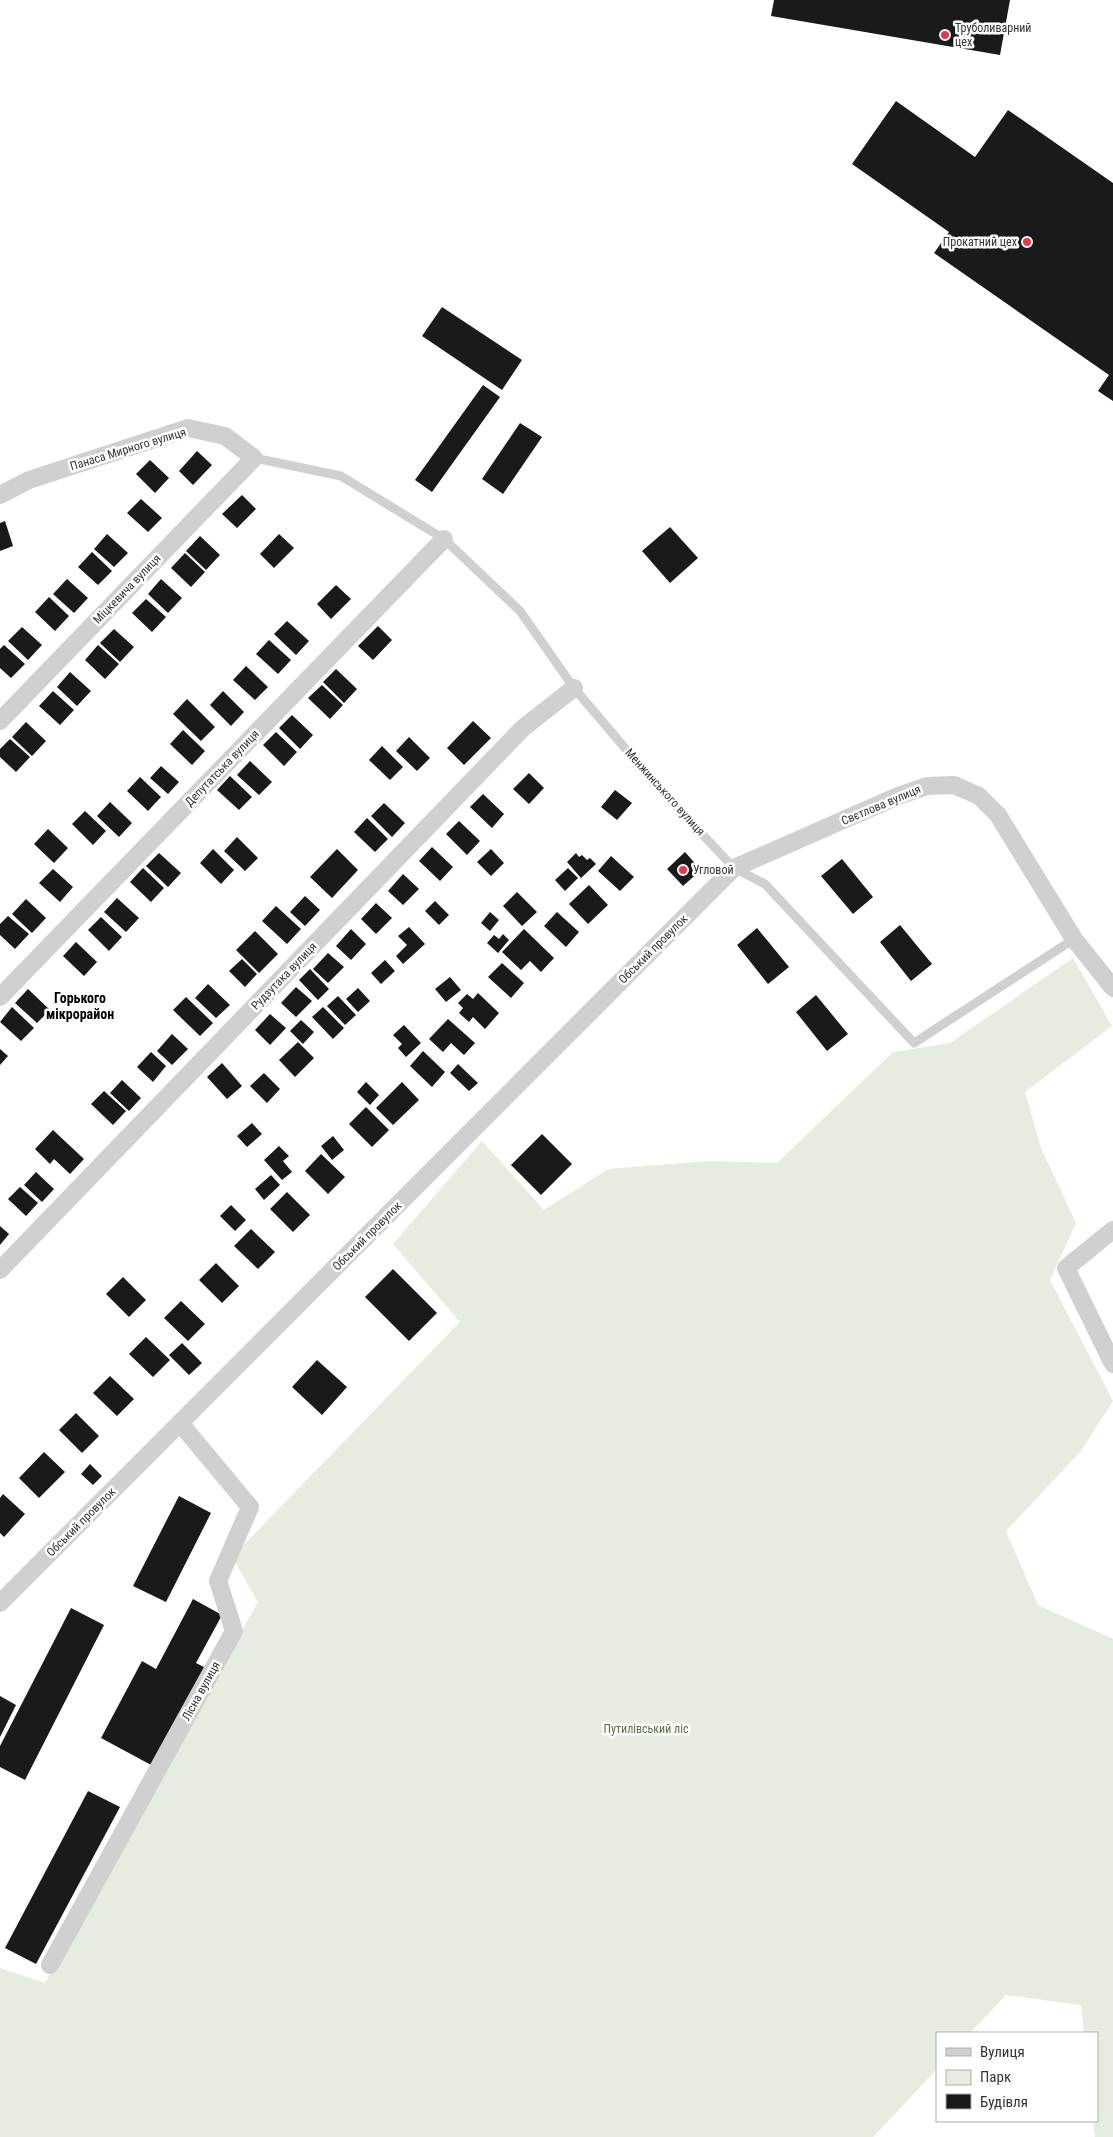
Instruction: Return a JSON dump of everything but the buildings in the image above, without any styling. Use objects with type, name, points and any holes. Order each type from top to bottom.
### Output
[{"type":"street","name":"Панаса Мирного вулиця","points":[[0,495],[29,480],[188,428],[225,436],[254,458]]},
{"type":"street","name":"Міцкевича вулиця","points":[[0,721],[254,458]]},
{"type":"street","name":"Депутатська вулиця","points":[[0,997],[444,539]]},
{"type":"street","name":"Рудзутака вулиця","points":[[0,1270],[523,728],[574,688]]},
{"type":"street","name":"Свєтлова вулиця","points":[[734,868],[898,796],[927,786],[954,785],[979,796],[998,815],[1074,939],[1113,988]]},
{"type":"street","name":"Обський провулок","points":[[0,1603],[734,868]]},
{"type":"street","points":[[1113,1230],[1066,1268],[1113,1364]]},
{"type":"street","name":"Лісна вулиця","points":[[50,1965],[234,1631],[218,1581],[250,1507],[180,1423]]},
{"type":"lane","name":"Менжинського вулиця","points":[[254,458],[341,476],[444,539],[520,610],[574,688],[658,787],[734,868],[765,884],[914,1043],[1074,939]]},
{"type":"green space","name":"Путилівський ліс","points":[[1073,958],[1112,1026],[1025,1092],[1041,1148],[1076,1223],[1050,1280],[1113,1401],[1081,1451],[1006,1531],[1038,1605],[1113,1639],[1113,2137],[1095,2137],[1093,2122],[1098,2122],[1098,2032],[1084,2032],[1081,2005],[1006,1995],[971,2032],[936,2032],[936,2070],[873,2137],[0,2137],[0,1968],[45,1983],[258,1602],[232,1557],[460,1322],[393,1244],[482,1141],[544,1210],[608,1169],[708,1161],[777,1163],[893,1052],[950,1043]]},
{"type":"place","name":"Труболиварний цех","points":[[945,35]]},
{"type":"place","name":"Прокатний цех","points":[[1027,242]]},
{"type":"place","name":"Угловой","points":[[683,870]]},
{"type":"district","name":"Горького мікрорайон","points":[[80,1006]]}]
